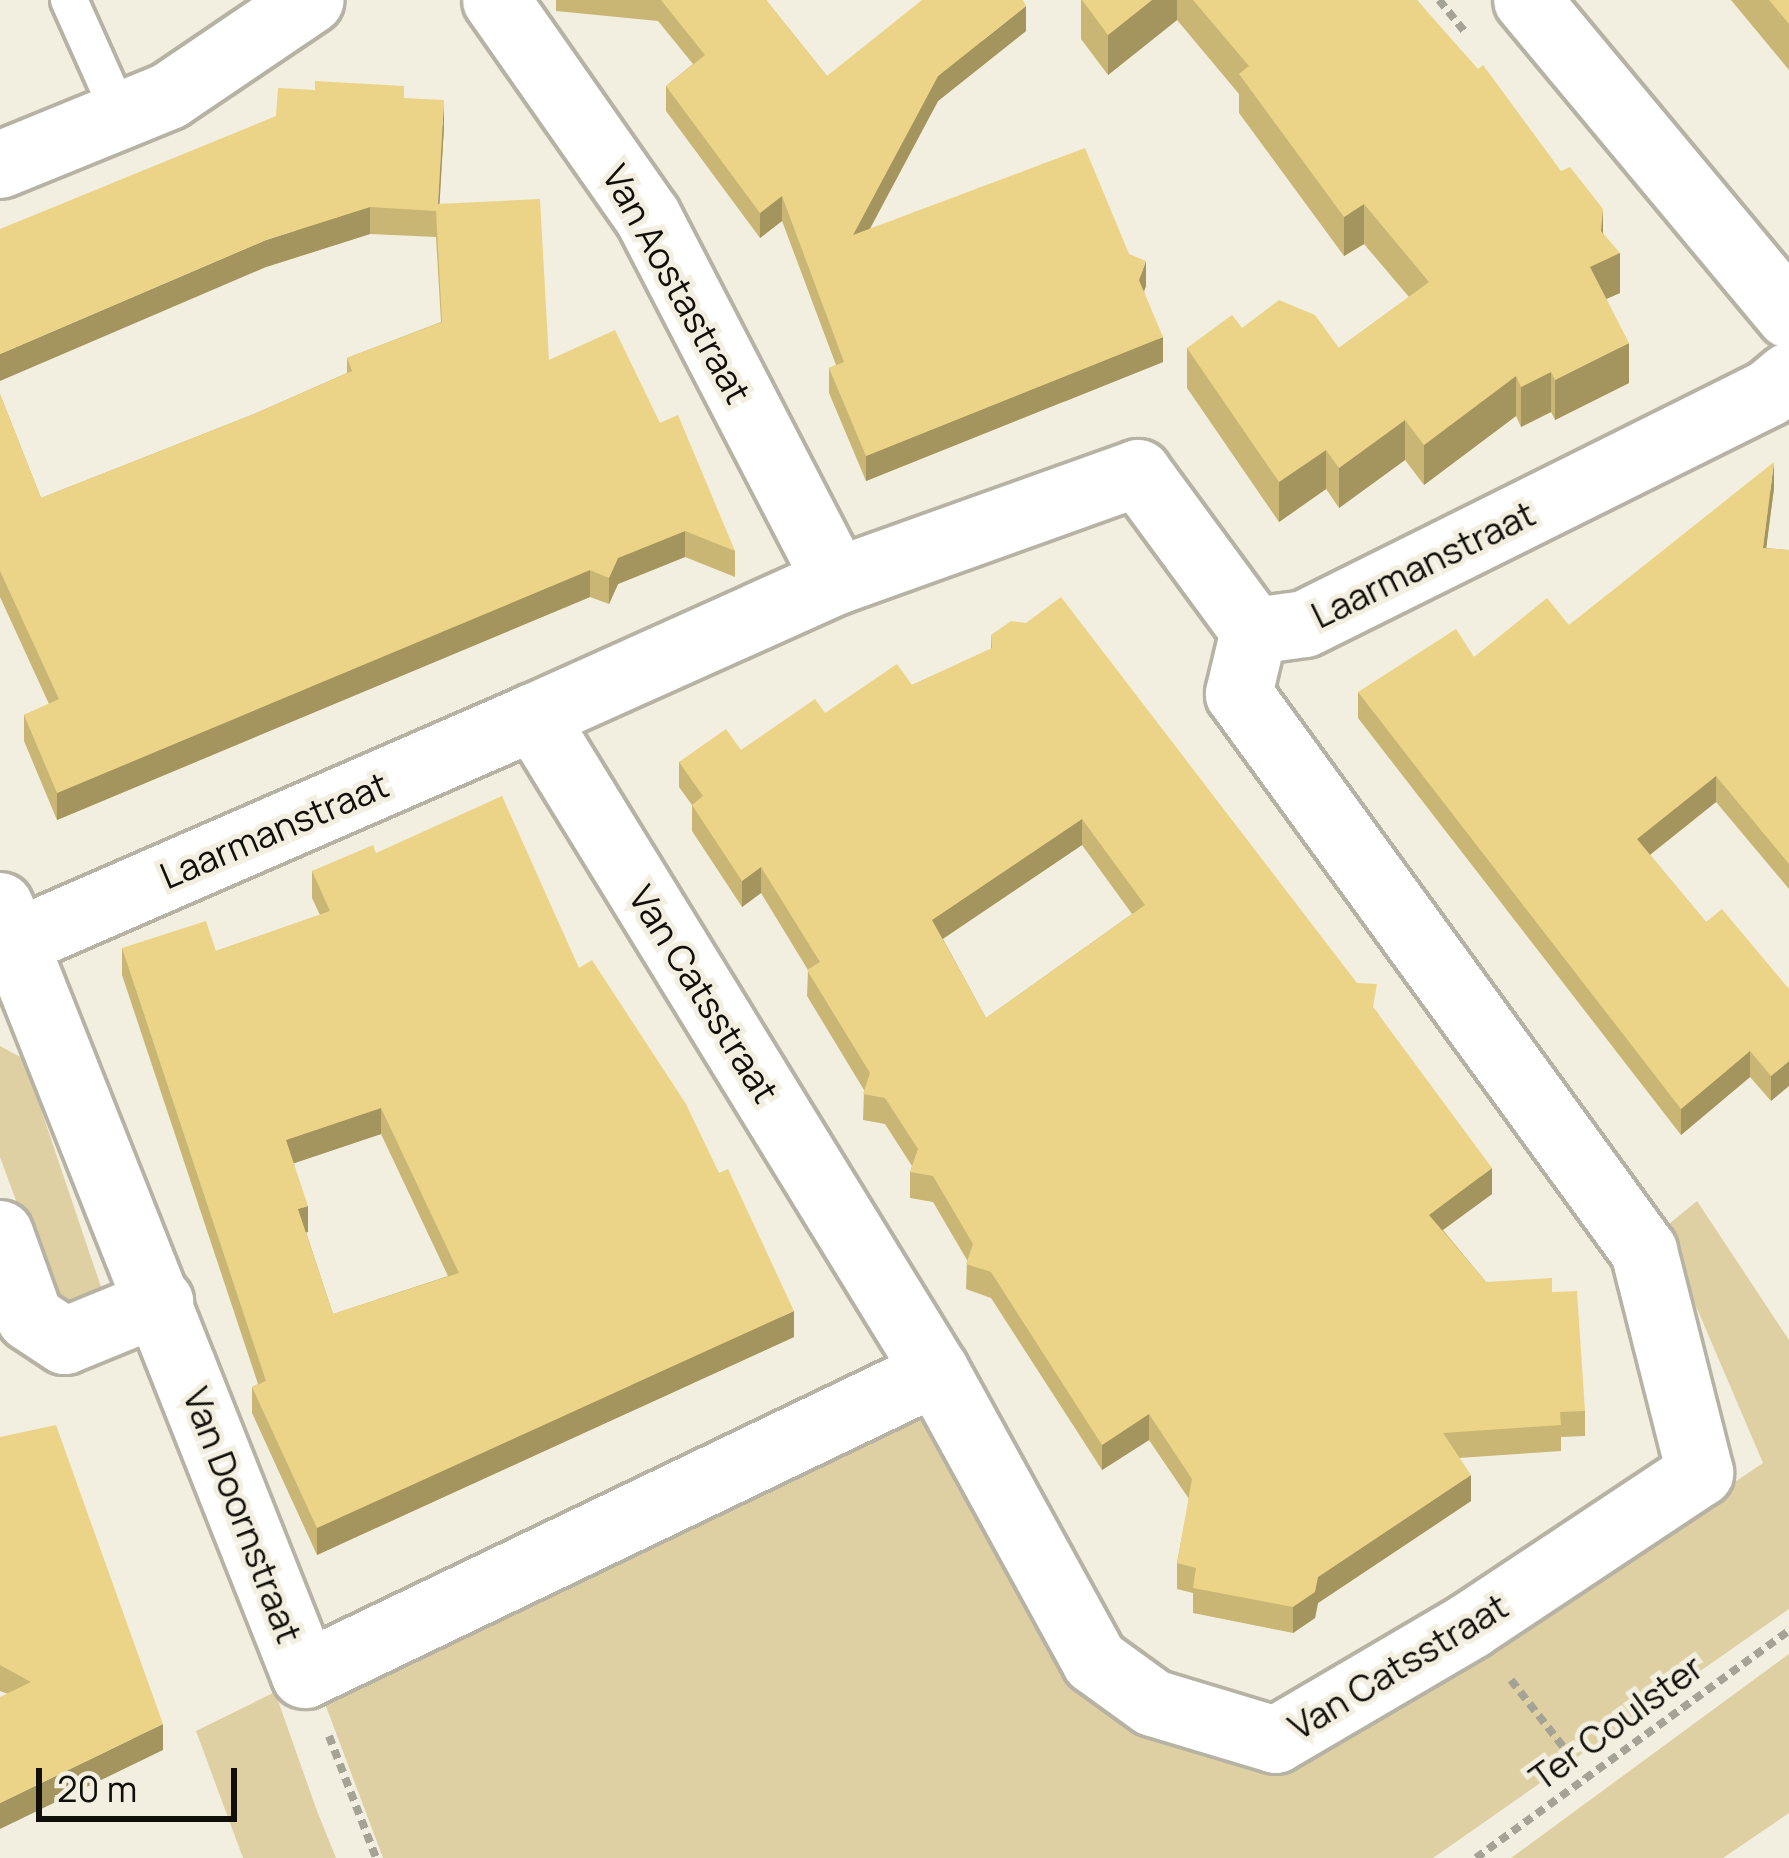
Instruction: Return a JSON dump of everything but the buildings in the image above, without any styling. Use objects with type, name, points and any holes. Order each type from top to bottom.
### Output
[{"type":"street","name":"Van Aostastraat","points":[[496,0],[648,217],[837,580]]},
{"type":"street","points":[[1527,0],[1789,315]]},
{"type":"street","points":[[0,165],[169,96],[289,6]]},
{"type":"street","name":"Laarmanstraat","points":[[1254,631],[1305,624],[1779,384]]},
{"type":"street","points":[[534,717],[837,580],[1138,473],[1254,631]]},
{"type":"street","name":"Van Catsstraat","points":[[534,717],[936,1372],[1094,1661],[1153,1703],[1276,1740],[1469,1626],[1700,1473],[1644,1250],[1238,694],[1254,631]]},
{"type":"street","name":"Laarmanstraat","points":[[12,961],[534,717]]},
{"type":"street","name":"Van Doornstraat","points":[[12,961],[160,1302],[305,1675],[936,1372]]},
{"type":"street","points":[[0,1234],[30,1318],[65,1341],[160,1302]]},
{"type":"lane","points":[[69,0],[121,116]]},
{"type":"path","points":[[1469,1626],[1586,1776]]},
{"type":"path","name":"Ter Coulster","points":[[1476,1858],[1789,1631]]},
{"type":"path","points":[[305,1675],[376,1858]]},
{"type":"shaded area","points":[[0,1046],[24,1059],[103,1293],[56,1310],[0,1157]]},
{"type":"shaded area","points":[[1697,1201],[1789,1340],[1789,1609],[1433,1858],[383,1858],[321,1693],[932,1410],[1093,1690],[1268,1759],[1516,1630],[1763,1463],[1663,1229]]},
{"type":"shaded area","points":[[1789,1654],[1789,1813],[1723,1858],[1511,1858]]},
{"type":"shaded area","points":[[275,1692],[336,1858],[243,1858],[196,1731]]}]
